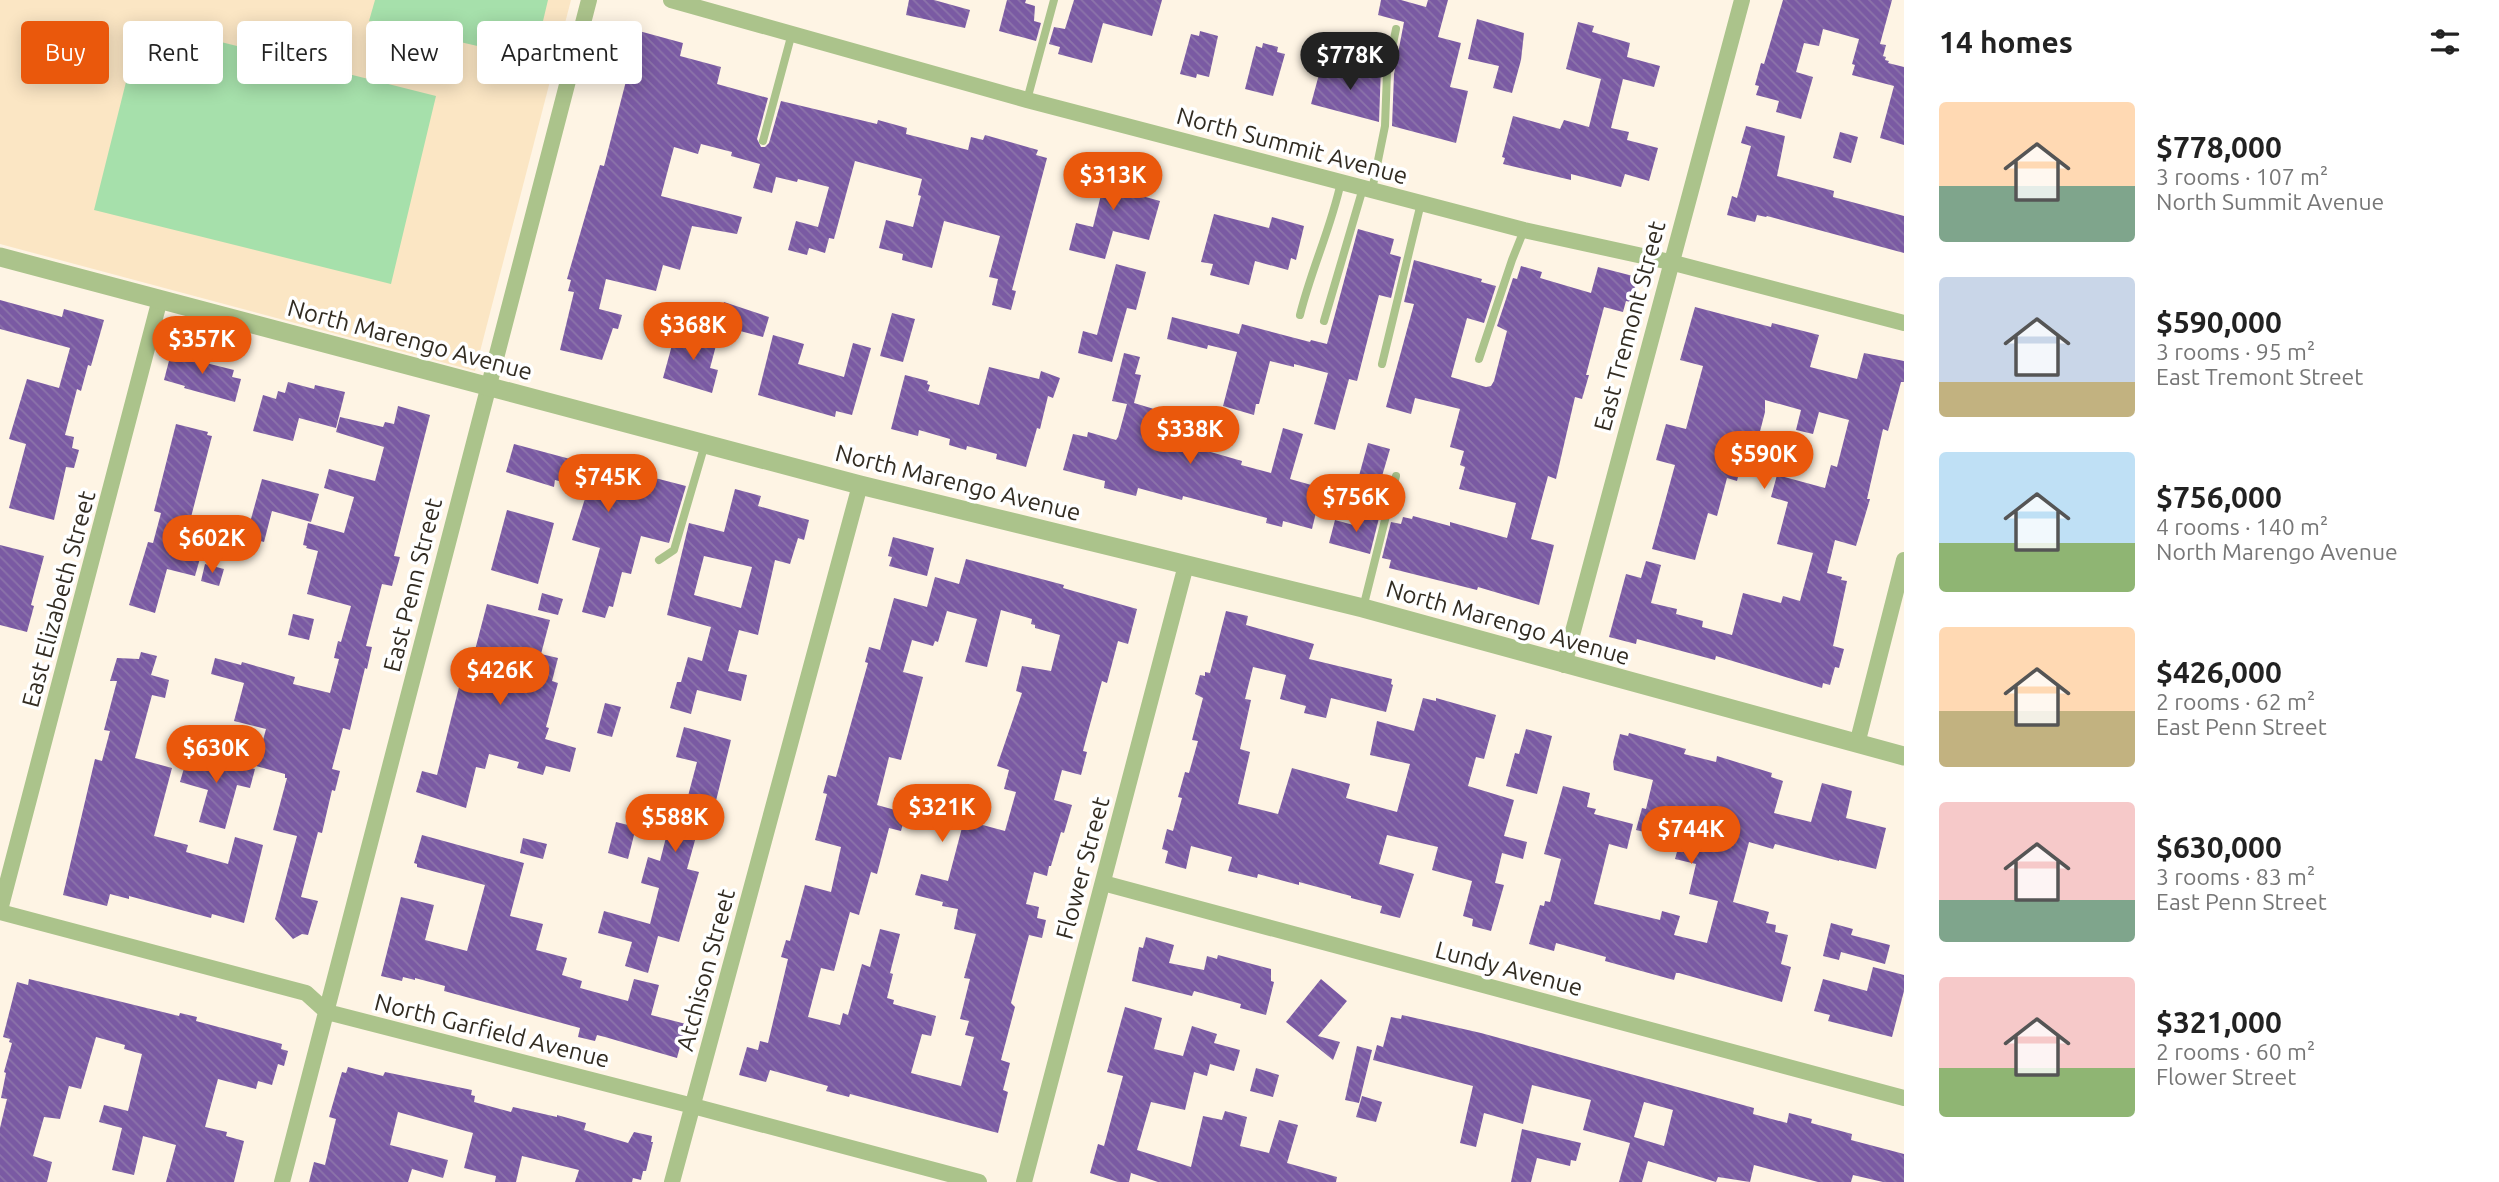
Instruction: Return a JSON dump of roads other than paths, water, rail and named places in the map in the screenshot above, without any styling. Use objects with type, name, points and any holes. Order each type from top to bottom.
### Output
[{"type":"street","name":"East Penn Street","points":[[282,1182],[589,0]]},
{"type":"street","name":"North Summit Avenue","points":[[671,0],[1027,100],[1420,203],[1524,230],[1670,262],[1904,323]]},
{"type":"street","name":"East Tremont Street","points":[[1564,665],[1742,0]]},
{"type":"street","name":"North Marengo Avenue","points":[[0,257],[860,485],[1363,608],[1904,756]]},
{"type":"street","name":"East Elizabeth Street","points":[[0,911],[160,299]]},
{"type":"street","name":"Atchison Street","points":[[672,1182],[860,485]]},
{"type":"street","points":[[1857,744],[1904,560]]},
{"type":"street","name":"Flower Street","points":[[1024,1182],[1186,565]]},
{"type":"street","name":"Lundy Avenue","points":[[1103,883],[1904,1097]]},
{"type":"street","name":"North Garfield Avenue","points":[[0,911],[306,993],[327,1012],[979,1182]]},
{"type":"lane","points":[[1027,100],[1054,0]]},
{"type":"lane","points":[[1324,321],[1368,189],[1385,126],[1387,73],[1396,29]]},
{"type":"lane","points":[[763,141],[792,33]]},
{"type":"lane","points":[[1300,315],[1306,291],[1334,216],[1341,182]]},
{"type":"lane","points":[[1382,364],[1420,203]]},
{"type":"lane","points":[[1479,359],[1524,230]]},
{"type":"lane","points":[[659,560],[674,550],[705,444]]},
{"type":"lane","points":[[1363,608],[1396,477]]}]
